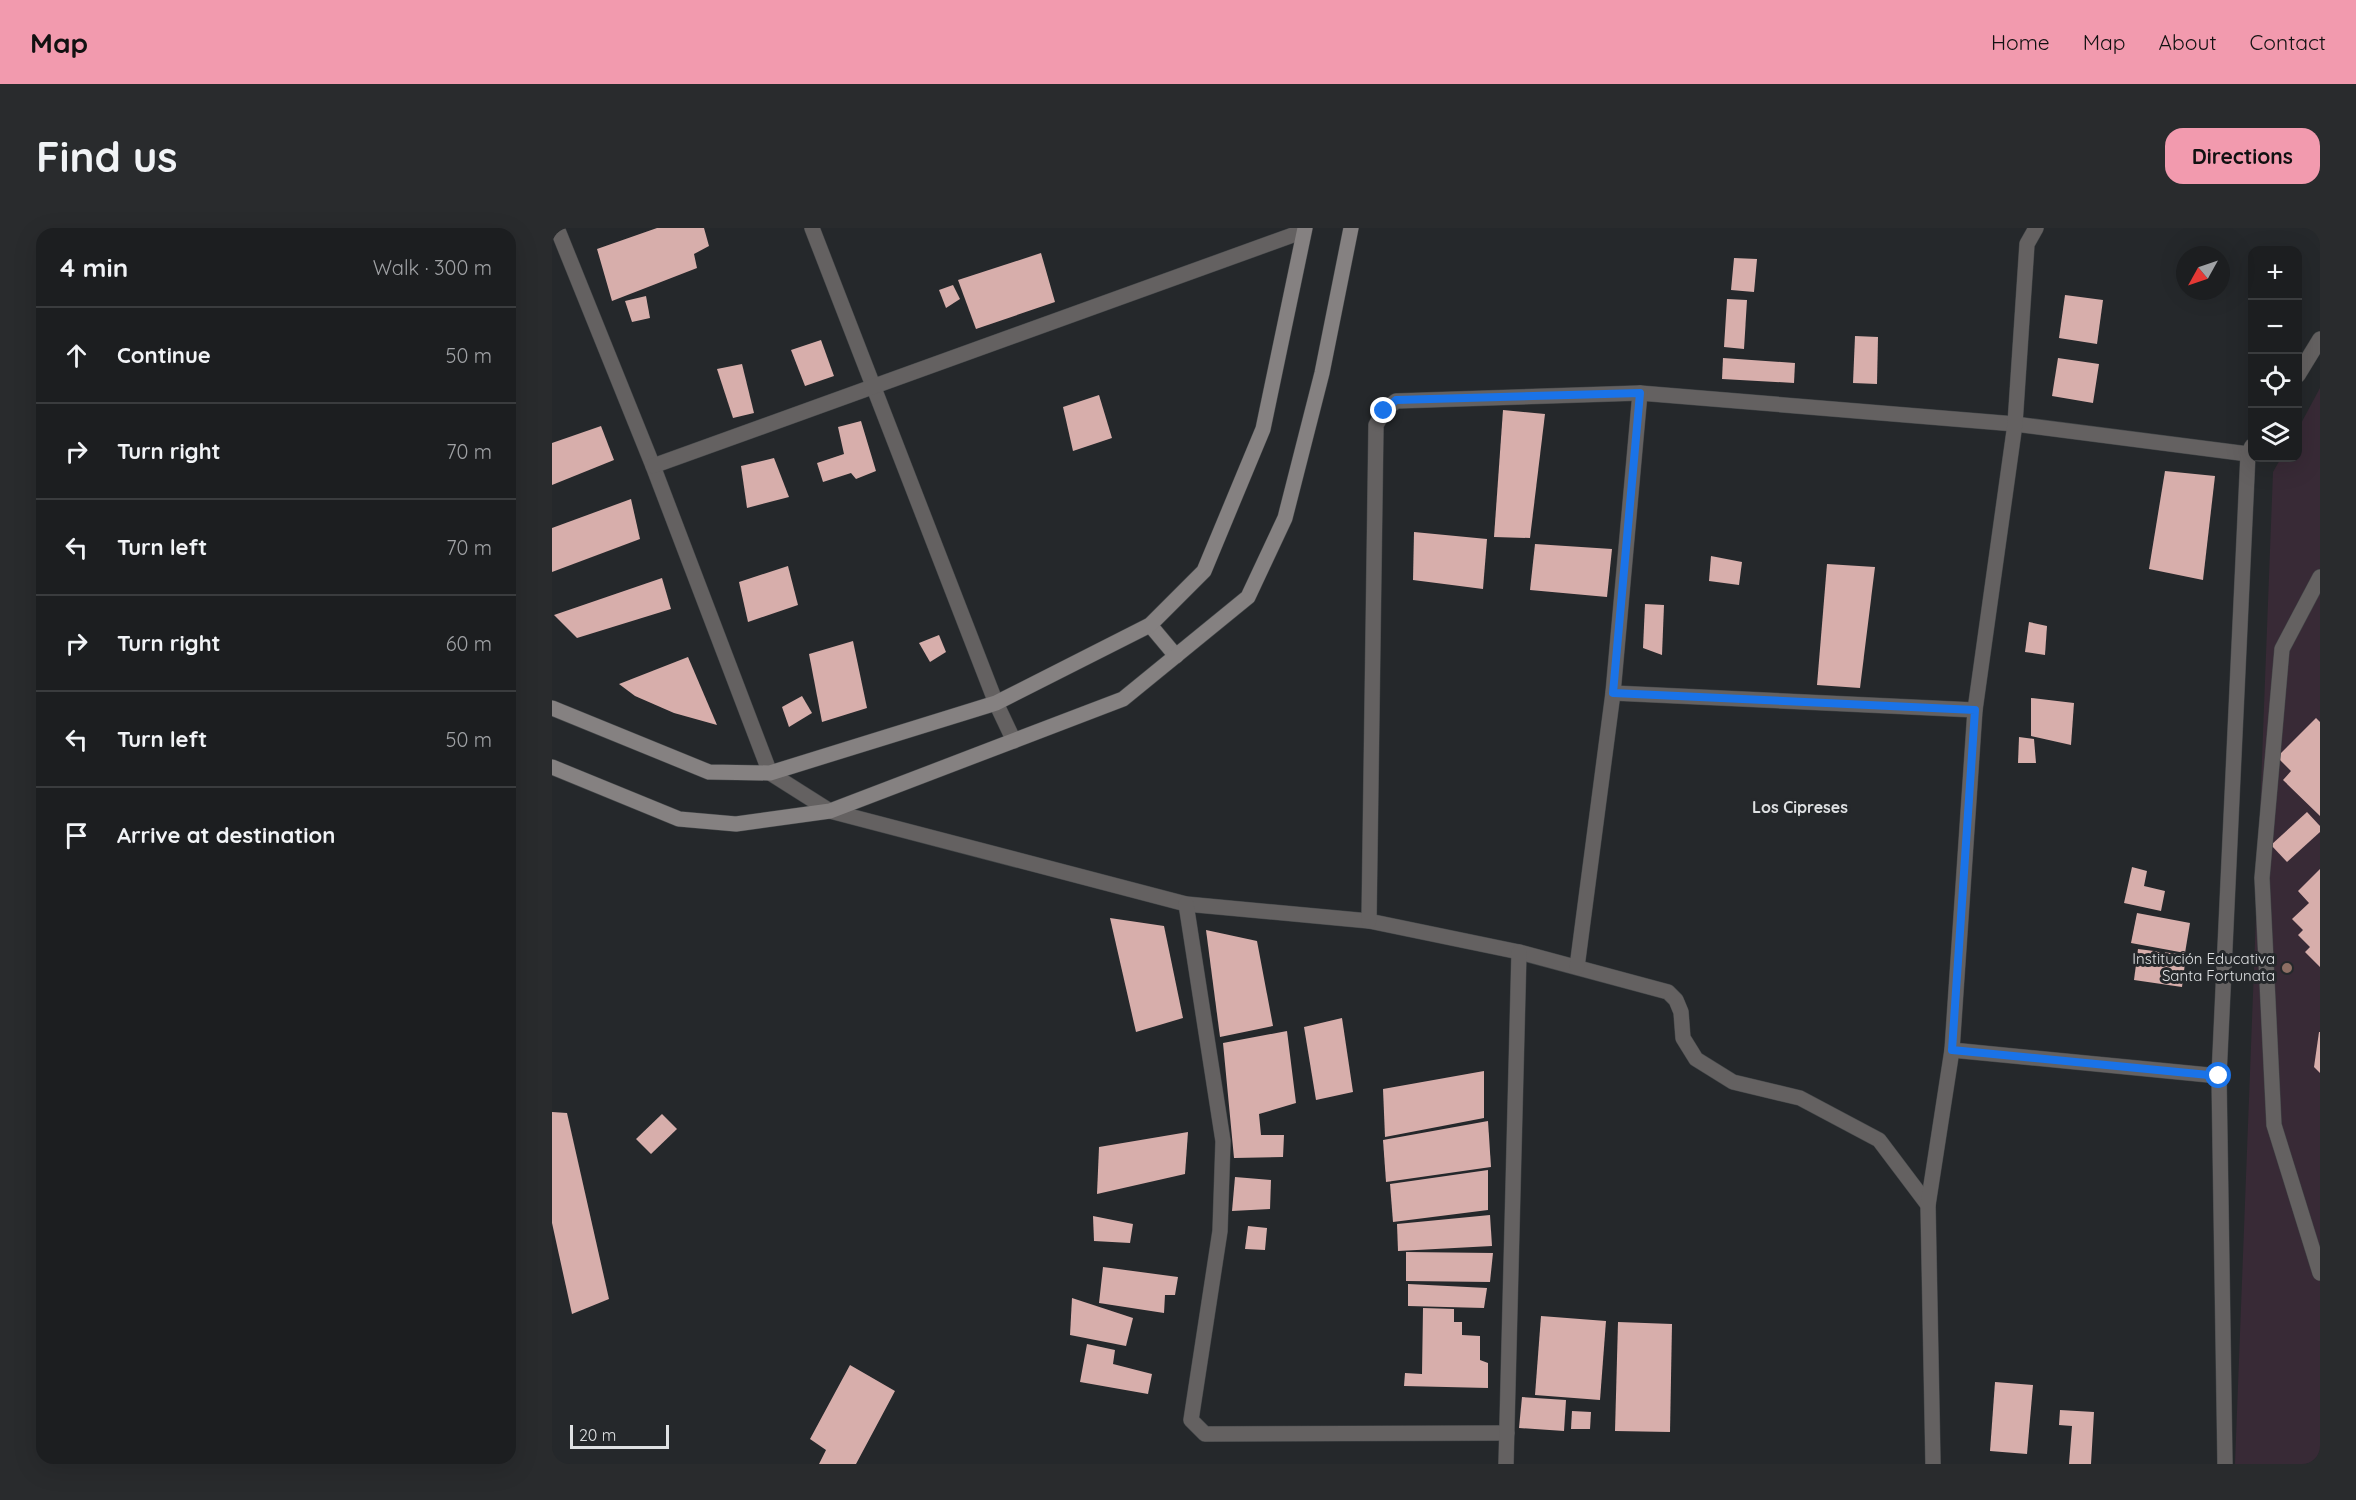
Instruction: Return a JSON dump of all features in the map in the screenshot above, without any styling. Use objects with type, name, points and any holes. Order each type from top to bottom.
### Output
[{"type":"main road","points":[[552,767],[679,819],[736,825],[830,811],[1123,699],[1248,597],[1285,518],[1323,373],[1351,228]]},
{"type":"main road","points":[[552,708],[709,772],[770,773],[996,703],[1150,625],[1204,571],[1263,429],[1304,230]]},
{"type":"main road","points":[[1150,625],[1176,656]]},
{"type":"street","points":[[557,228],[653,466],[770,773],[830,811],[1186,904],[1369,921],[1519,952],[1668,992],[1676,1000],[1681,1012],[1683,1038],[1696,1059],[1733,1082],[1800,1098],[1879,1140],[1928,1205]]},
{"type":"street","points":[[813,228],[996,703],[1014,741]]},
{"type":"street","points":[[1933,1464],[1928,1205],[1952,1050],[1975,710],[2015,424],[2027,244],[2036,228]]},
{"type":"street","points":[[653,466],[1304,230]]},
{"type":"street","points":[[2302,368],[2320,339]]},
{"type":"street","points":[[1577,967],[1613,693],[1640,393]]},
{"type":"street","points":[[1369,921],[1376,425],[1384,411],[1396,400],[1640,393],[2015,424],[2248,450]]},
{"type":"street","points":[[2225,1464],[2219,1076],[2249,462]]},
{"type":"street","points":[[2320,577],[2282,649],[2262,878],[2274,1125],[2320,1274]]},
{"type":"street","points":[[1613,693],[1975,710]]},
{"type":"street","points":[[1186,904],[1223,1141],[1220,1231],[1191,1420],[1205,1434],[1507,1433]]},
{"type":"street","points":[[1506,1464],[1519,952]]},
{"type":"street","points":[[1952,1050],[2219,1076]]},
{"type":"shaded area","name":"Institución Educativa Santa Fortunata","points":[[2320,388],[2320,1464],[2235,1464],[2273,472],[2279,462],[2302,462],[2302,422]]},
{"type":"building","points":[[657,228],[704,228],[709,246],[694,254],[697,268],[612,301],[597,249]]},
{"type":"building","points":[[1041,253],[1055,302],[976,329],[958,280]]},
{"type":"building","points":[[1734,258],[1757,259],[1754,292],[1731,290]]},
{"type":"building","points":[[953,285],[960,299],[946,308],[939,290]]},
{"type":"building","points":[[2065,295],[2103,300],[2097,344],[2059,338]]},
{"type":"building","points":[[646,296],[650,318],[632,322],[625,301]]},
{"type":"building","points":[[1727,299],[1747,300],[1744,349],[1724,347]]},
{"type":"building","points":[[1855,336],[1878,337],[1877,384],[1853,383]]},
{"type":"building","points":[[821,340],[834,376],[805,386],[791,350]]},
{"type":"building","points":[[1723,358],[1795,363],[1794,383],[1722,379]]},
{"type":"building","points":[[2058,358],[2099,364],[2093,403],[2052,396]]},
{"type":"building","points":[[742,364],[754,413],[733,418],[717,369]]},
{"type":"building","points":[[1099,395],[1112,438],[1073,451],[1063,407]]},
{"type":"building","points":[[1503,410],[1545,414],[1530,538],[1494,537]]},
{"type":"building","points":[[861,421],[876,471],[856,479],[851,473],[823,482],[817,463],[844,454],[838,427]]},
{"type":"building","points":[[601,426],[614,460],[552,485],[552,443]]},
{"type":"building","points":[[774,458],[789,497],[747,508],[741,466]]},
{"type":"building","points":[[2165,471],[2215,476],[2203,580],[2149,569]]},
{"type":"building","points":[[631,499],[640,539],[552,572],[552,528]]},
{"type":"building","points":[[1414,532],[1487,539],[1483,589],[1413,580]]},
{"type":"building","points":[[1535,544],[1612,549],[1607,597],[1530,590]]},
{"type":"building","points":[[1711,556],[1742,562],[1739,585],[1709,581]]},
{"type":"building","points":[[1827,564],[1875,567],[1860,688],[1817,685]]},
{"type":"building","points":[[788,566],[798,605],[748,622],[739,582]]},
{"type":"building","points":[[662,578],[671,609],[577,638],[554,615]]},
{"type":"building","points":[[1645,604],[1664,605],[1662,655],[1643,648]]},
{"type":"building","points":[[2029,622],[2047,626],[2045,655],[2025,652]]},
{"type":"building","points":[[939,635],[946,652],[930,662],[919,643]]},
{"type":"building","points":[[853,641],[867,708],[822,722],[809,654]]},
{"type":"building","points":[[688,657],[717,725],[674,713],[635,696],[619,684]]},
{"type":"building","points":[[802,696],[812,713],[789,727],[782,707]]},
{"type":"building","points":[[2031,698],[2074,703],[2071,745],[2031,736]]},
{"type":"building","points":[[2316,718],[2320,722],[2320,816],[2283,780],[2291,771],[2277,757]]},
{"type":"building","points":[[2019,737],[2034,739],[2036,763],[2018,763]]},
{"type":"building","points":[[2307,812],[2320,826],[2320,832],[2287,862],[2271,845]]},
{"type":"building","points":[[2132,867],[2147,871],[2144,886],[2165,891],[2161,911],[2124,903]]},
{"type":"building","points":[[2320,869],[2320,967],[2305,952],[2310,947],[2298,935],[2303,930],[2292,919],[2309,903],[2298,891]]},
{"type":"building","points":[[2137,913],[2190,923],[2185,953],[2131,943]]},
{"type":"building","points":[[1110,918],[1164,926],[1183,1018],[1136,1032]]},
{"type":"building","points":[[1206,930],[1257,941],[1273,1026],[1220,1037]]},
{"type":"building","points":[[2138,949],[2186,955],[2182,987],[2134,980]]},
{"type":"building","points":[[1342,1018],[1353,1092],[1316,1100],[1304,1027]]},
{"type":"building","points":[[1287,1031],[1296,1103],[1259,1114],[1261,1135],[1284,1135],[1283,1157],[1234,1158],[1223,1043]]},
{"type":"building","points":[[2320,1032],[2320,1073],[2314,1067]]},
{"type":"building","points":[[1484,1071],[1484,1118],[1385,1137],[1383,1089]]},
{"type":"building","points":[[552,1112],[567,1113],[609,1299],[572,1314],[552,1223]]},
{"type":"building","points":[[662,1114],[677,1129],[651,1154],[636,1139]]},
{"type":"building","points":[[1488,1121],[1491,1167],[1386,1182],[1383,1140]]},
{"type":"building","points":[[1188,1132],[1185,1174],[1097,1194],[1099,1147]]},
{"type":"building","points":[[1488,1170],[1488,1210],[1393,1222],[1390,1184]]},
{"type":"building","points":[[1235,1177],[1271,1180],[1270,1209],[1232,1211]]},
{"type":"building","points":[[1490,1215],[1492,1246],[1398,1251],[1397,1224]]},
{"type":"building","points":[[1093,1216],[1133,1224],[1130,1243],[1094,1241]]},
{"type":"building","points":[[1248,1226],[1267,1228],[1265,1250],[1245,1249]]},
{"type":"building","points":[[1406,1252],[1493,1253],[1490,1282],[1406,1281]]},
{"type":"building","points":[[1103,1267],[1178,1277],[1175,1295],[1165,1295],[1164,1313],[1099,1303]]},
{"type":"building","points":[[1408,1284],[1487,1288],[1484,1308],[1408,1306]]},
{"type":"building","points":[[1072,1298],[1133,1318],[1126,1346],[1070,1335]]},
{"type":"building","points":[[1423,1308],[1454,1309],[1454,1322],[1462,1322],[1462,1335],[1480,1336],[1480,1360],[1488,1363],[1488,1388],[1404,1386],[1405,1373],[1422,1374]]},
{"type":"building","points":[[1541,1316],[1606,1321],[1600,1400],[1535,1395]]},
{"type":"building","points":[[1618,1322],[1672,1324],[1670,1432],[1615,1431]]},
{"type":"building","points":[[1087,1344],[1115,1350],[1113,1364],[1152,1374],[1148,1394],[1080,1382]]},
{"type":"building","points":[[850,1365],[895,1391],[856,1464],[819,1464],[826,1450],[810,1439]]},
{"type":"building","points":[[1995,1382],[2033,1385],[2027,1454],[1990,1451]]},
{"type":"building","points":[[1522,1397],[1566,1400],[1564,1431],[1519,1428]]},
{"type":"building","points":[[2060,1410],[2094,1412],[2091,1464],[2069,1464],[2072,1426],[2059,1425]]},
{"type":"building","points":[[1572,1411],[1591,1412],[1590,1429],[1571,1429]]},
{"type":"place","name":"Institución Educativa Santa Fortunata","points":[[2287,968]]},
{"type":"district","name":"Los Cipreses","points":[[1800,807]]},
{"type":"route","points":[[1384,411],[1396,400],[1640,393],[1613,693],[1975,710],[1952,1050],[2219,1076]]}]
